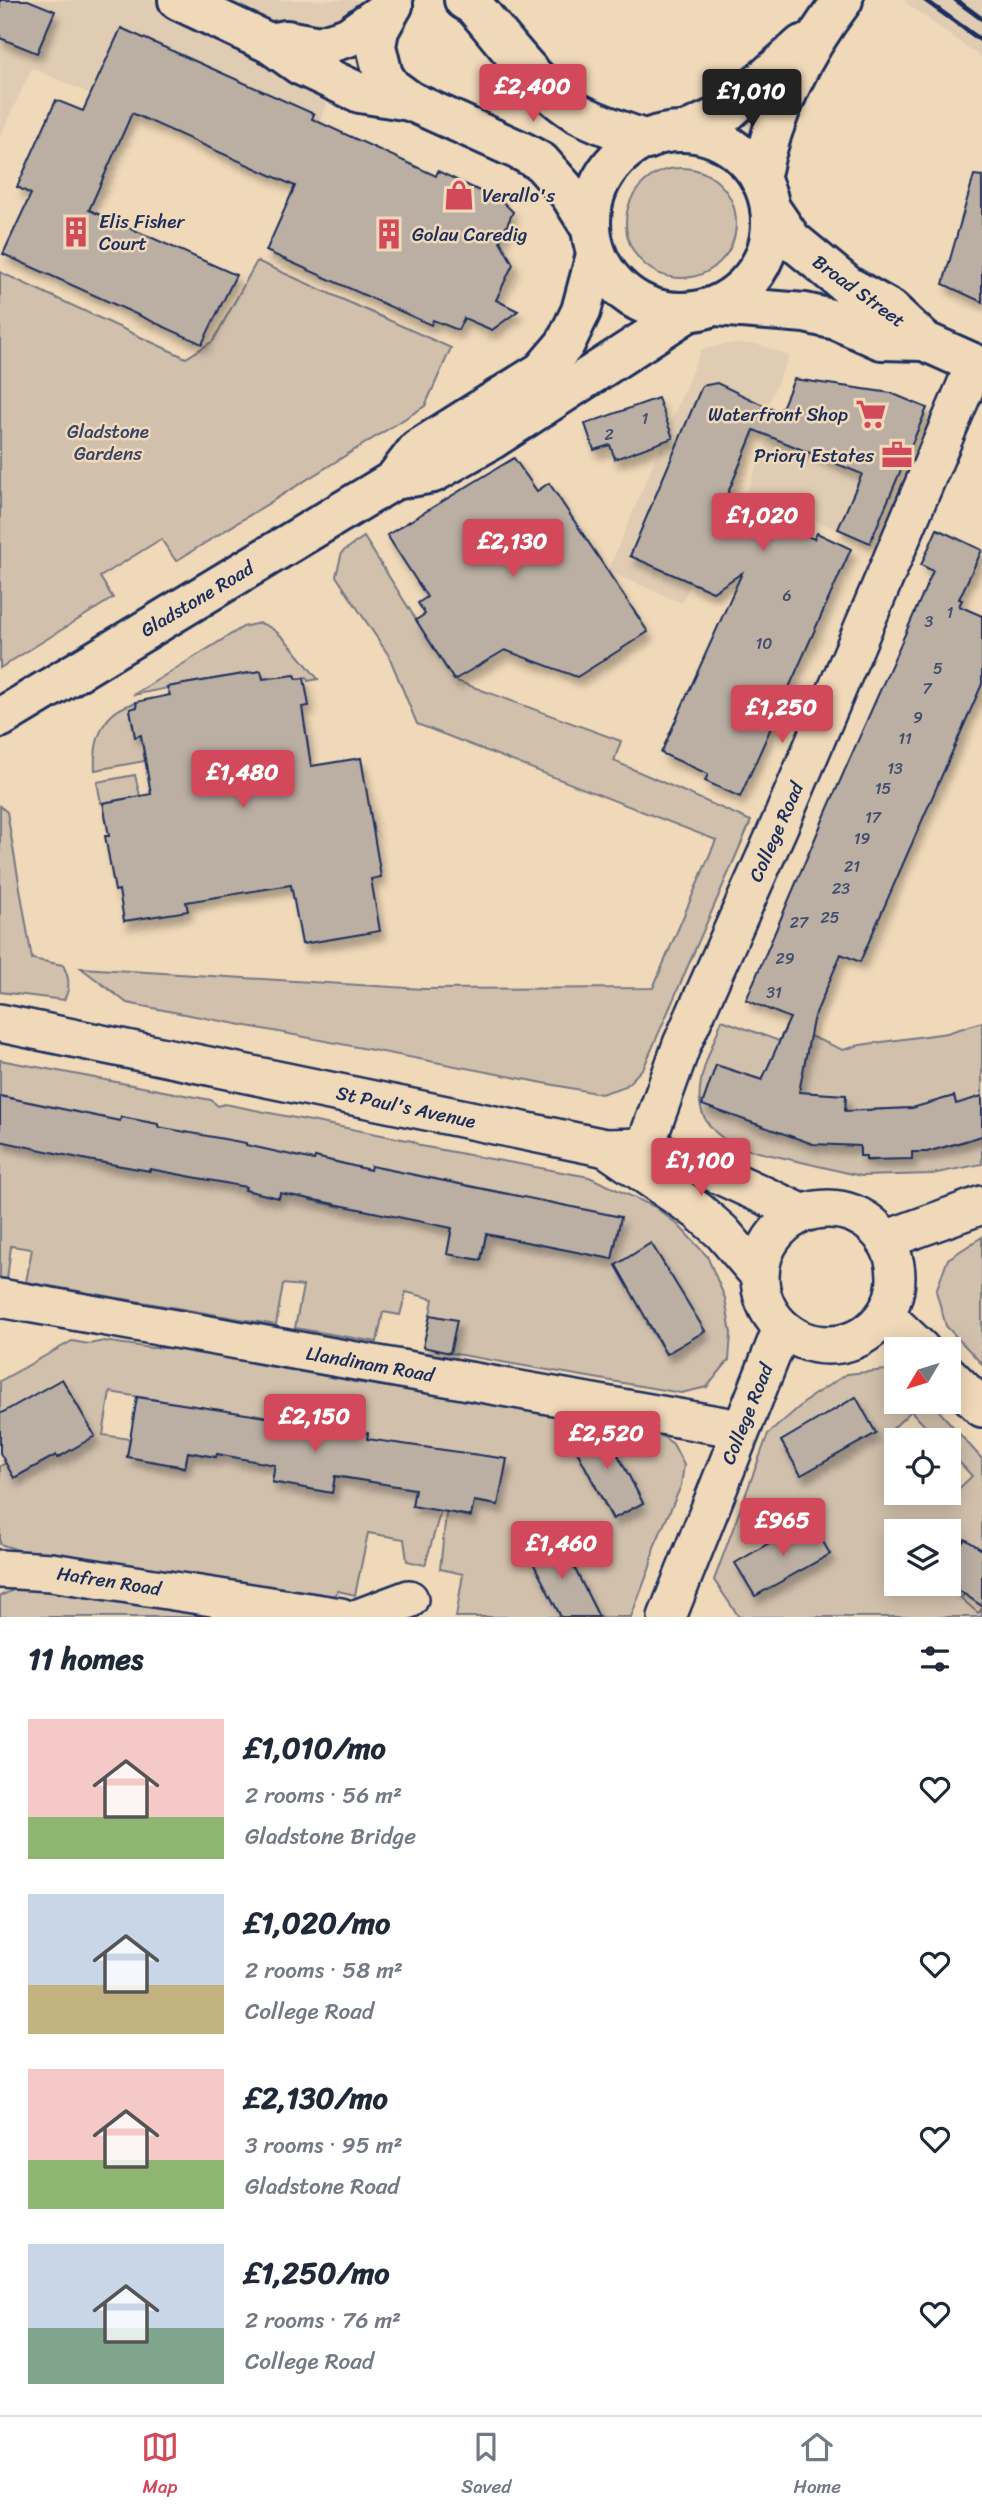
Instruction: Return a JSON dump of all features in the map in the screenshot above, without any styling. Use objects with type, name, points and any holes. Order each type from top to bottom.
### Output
[{"type":"main road","points":[[178,0],[270,43],[300,65],[360,93],[410,101]]},
{"type":"main road","points":[[593,241],[593,198],[605,172],[626,150],[654,136],[684,132],[726,113],[787,71],[843,0]]},
{"type":"main road","points":[[270,43],[286,40],[319,46],[348,37],[396,2]]},
{"type":"main road","points":[[396,2],[379,30],[376,46],[391,87],[410,101],[523,152],[541,163],[570,195],[611,280],[633,299],[660,310],[702,309],[741,290],[759,268],[769,239],[765,194],[775,118],[787,71]]},
{"type":"main road","points":[[469,2],[557,98],[597,122],[647,140]]},
{"type":"main road","points":[[684,132],[714,139],[741,155],[765,194]]},
{"type":"main road","name":"Broad Street","points":[[765,194],[792,240],[848,286],[891,310],[924,341],[978,366]]},
{"type":"main road","name":"Gladstone Road","points":[[394,480],[418,449],[541,371],[565,344],[581,312],[593,241]]},
{"type":"main road","name":"Broad Street","points":[[702,309],[805,313],[836,320],[881,340],[924,341]]},
{"type":"main road","name":"Gladstone Road","points":[[0,718],[394,480],[433,473],[702,309]]},
{"type":"street","name":"College Road","points":[[645,1147],[682,1044],[978,366]]},
{"type":"street","name":"St Paul's Avenue","points":[[0,1023],[606,1148],[645,1147],[704,1168],[802,1213]]},
{"type":"street","points":[[606,1148],[698,1211],[722,1232],[759,1275]]},
{"type":"street","points":[[886,1240],[982,1205]]},
{"type":"street","points":[[826,1209],[849,1212],[870,1223],[886,1240],[894,1258],[896,1278],[893,1297],[885,1315],[869,1332],[848,1343],[824,1346],[801,1341],[782,1328],[769,1313],[762,1294],[759,1275],[763,1255],[772,1238],[785,1223],[802,1213],[826,1209]]},
{"type":"street","name":"Llandinam Road","points":[[4,1306],[740,1429]]},
{"type":"street","points":[[885,1315],[909,1337]]},
{"type":"street","name":"College Road","points":[[667,1617],[782,1328]]},
{"type":"street","points":[[961,1387],[982,1408]]},
{"type":"street","name":"Hafren Road","points":[[0,1569],[51,1572],[341,1617]]},
{"type":"street","points":[[361,1617],[409,1599]]},
{"type":"shaded area","points":[[0,0],[370,0],[290,183],[32,68],[0,137]]},
{"type":"shaded area","points":[[902,0],[982,0],[982,58]]},
{"type":"shaded area","points":[[726,344],[757,344],[789,356],[682,603],[608,571],[701,350]]},
{"type":"shaded area","points":[[794,379],[862,388],[896,396],[922,406],[925,413],[870,543],[746,492]]},
{"type":"green space","points":[[681,168],[702,172],[720,184],[732,202],[736,223],[732,244],[720,262],[702,274],[681,278],[660,274],[642,262],[630,244],[626,223],[630,202],[642,184],[660,172]]},
{"type":"green space","name":"Gladstone Gardens","points":[[257,261],[451,348],[425,406],[176,561],[161,539],[100,577],[113,598],[0,668],[0,272],[186,358],[213,341]]},
{"type":"green space","points":[[364,537],[454,680],[621,741],[614,761],[751,821],[644,1067],[626,1086],[601,1094],[127,1003],[81,968],[424,989],[653,988],[716,840],[417,724],[389,656],[336,576],[342,552]]},
{"type":"green space","points":[[259,623],[283,638],[318,679],[308,681],[307,677],[297,679],[295,675],[263,679],[261,671],[133,695],[243,627]]},
{"type":"green space","points":[[136,703],[136,707],[130,709],[135,736],[141,735],[145,761],[95,770],[96,747],[102,728],[115,712]]},
{"type":"green space","points":[[135,775],[140,796],[101,803],[97,782]]},
{"type":"green space","points":[[0,806],[7,812],[32,959],[63,965],[68,982],[64,1000],[0,992]]},
{"type":"green space","points":[[722,1020],[779,1041],[786,1026],[843,1050],[860,1045],[947,1033],[982,1022],[982,1096],[975,1098],[982,1122],[982,1164],[932,1174],[861,1176],[741,1148],[720,1137],[708,1123],[701,1108],[700,1092],[702,1075]],"holes":[[[716,1065],[756,1078],[702,1105]],[[812,1093],[846,1096],[843,1145],[808,1143]],[[954,1096],[967,1141],[934,1150],[922,1106]],[[915,1108],[917,1152],[878,1154],[877,1160],[867,1161],[866,1156],[860,1156],[858,1110]]]},
{"type":"green space","points":[[0,1060],[211,1100],[218,1106],[225,1104],[412,1141],[421,1146],[589,1177],[655,1207],[678,1225],[707,1256],[725,1298],[731,1333],[729,1360],[707,1387],[681,1393],[450,1353],[456,1320],[430,1315],[433,1299],[406,1292],[400,1315],[383,1312],[377,1342],[295,1328],[303,1286],[283,1284],[276,1325],[26,1282],[32,1249],[11,1246],[7,1280],[0,1278],[0,1141],[39,1147],[45,1105],[0,1096]],"holes":[[[64,1110],[119,1128],[122,1117],[158,1124],[150,1170],[55,1153]],[[209,1137],[246,1143],[238,1185]],[[255,1147],[313,1169],[315,1157],[350,1165],[341,1207],[310,1200],[311,1193],[282,1187],[279,1198],[246,1190]],[[457,1184],[532,1199],[486,1234],[481,1260],[448,1254]],[[549,1202],[621,1217],[612,1258],[541,1244]],[[651,1244],[668,1270],[666,1354],[647,1323],[658,1316],[633,1294],[616,1265]]]},
{"type":"green space","points":[[982,1237],[982,1364],[961,1342],[961,1337],[956,1337],[946,1326],[936,1291],[948,1259]]},
{"type":"green space","points":[[72,1341],[179,1348],[324,1372],[353,1382],[482,1400],[532,1412],[586,1420],[604,1419],[658,1433],[673,1444],[684,1465],[681,1486],[654,1547],[650,1567],[631,1617],[599,1617],[558,1537],[529,1554],[561,1617],[456,1617],[463,1574],[440,1569],[448,1496],[459,1498],[456,1514],[470,1517],[474,1501],[498,1505],[506,1459],[394,1443],[389,1485],[415,1489],[413,1506],[426,1508],[445,1496],[425,1565],[407,1561],[404,1539],[368,1533],[355,1595],[338,1591],[331,1601],[21,1551],[0,1544],[0,1466],[6,1463],[14,1478],[30,1469],[47,1442],[58,1458],[71,1450],[87,1422],[62,1379],[0,1414],[0,1381]],"holes":[[[110,1392],[224,1411],[216,1457],[188,1452],[185,1468],[171,1466],[174,1450],[127,1457],[130,1439],[103,1435]],[[254,1414],[368,1434],[361,1480],[291,1470],[288,1485],[272,1483],[275,1465],[247,1459]],[[601,1422],[643,1503],[612,1519],[570,1438]]]},
{"type":"green space","points":[[884,1370],[884,1414],[908,1414],[893,1428],[884,1428],[884,1505],[961,1505],[961,1487],[972,1476],[961,1464],[961,1436],[982,1459],[982,1550],[965,1539],[961,1545],[961,1519],[884,1519],[884,1596],[961,1596],[961,1580],[982,1574],[961,1598],[978,1613],[982,1609],[982,1617],[739,1617],[714,1580],[768,1434],[812,1396],[847,1374]],"holes":[[[856,1398],[876,1433],[801,1475],[781,1441]],[[829,1554],[755,1596],[736,1563]]]},
{"type":"green space","points":[[914,1414],[942,1414],[954,1428],[927,1428]]},
{"type":"green space","points":[[38,1585],[275,1617],[0,1617],[0,1596],[13,1590]]},
{"type":"building","points":[[0,0],[28,0],[55,11],[37,53],[0,38]]},
{"type":"building","points":[[121,28],[314,114],[312,119],[436,176],[438,171],[503,202],[513,212],[500,241],[513,264],[496,300],[518,311],[492,330],[464,318],[458,330],[433,320],[431,325],[266,251],[295,186],[132,113],[89,210],[236,275],[202,344],[3,254],[31,194],[17,187],[56,100],[83,111]]},
{"type":"building","points":[[974,175],[982,176],[982,302],[943,284]]},
{"type":"building","points":[[794,379],[891,393],[927,408],[870,543],[838,529],[862,474],[754,430],[725,500],[814,539],[817,533],[851,549],[740,797],[705,781],[708,774],[661,753],[742,573],[713,592],[630,556],[702,386],[717,383],[780,413]]},
{"type":"building","points":[[658,398],[673,438],[615,459],[610,445],[594,450],[585,424]]},
{"type":"building","points":[[514,458],[537,491],[549,483],[648,632],[577,677],[505,650],[454,680],[416,620],[425,614],[418,603],[427,597],[387,535]]},
{"type":"building","points":[[937,529],[982,550],[959,599],[962,600],[959,606],[982,616],[982,684],[860,962],[841,954],[813,1020],[799,1092],[846,1095],[845,1111],[912,1108],[954,1096],[956,1104],[982,1096],[982,1136],[927,1152],[912,1152],[912,1159],[866,1160],[866,1156],[860,1156],[860,1146],[813,1144],[702,1105],[716,1065],[762,1080],[790,1018],[746,1000],[933,571],[921,565]]},
{"type":"building","points":[[261,671],[263,679],[295,675],[297,679],[304,678],[309,706],[302,707],[311,766],[361,758],[381,877],[371,879],[380,931],[302,944],[291,885],[186,902],[188,911],[124,921],[119,890],[115,891],[105,836],[109,836],[103,803],[151,794],[141,735],[135,737],[130,709],[137,707],[136,702],[170,695],[167,687]]},
{"type":"building","points":[[0,1096],[120,1121],[121,1117],[158,1124],[158,1127],[246,1143],[314,1160],[315,1157],[370,1170],[371,1166],[621,1217],[612,1259],[486,1234],[481,1260],[447,1254],[452,1228],[280,1193],[279,1198],[245,1190],[246,1187],[88,1160],[0,1141]]},
{"type":"building","points":[[651,1243],[705,1331],[666,1354],[616,1265]]},
{"type":"building","points":[[430,1315],[457,1320],[450,1353],[423,1347]]},
{"type":"building","points":[[62,1379],[95,1436],[14,1478],[0,1453],[0,1414]]},
{"type":"building","points":[[137,1397],[368,1433],[367,1439],[507,1459],[498,1505],[474,1501],[471,1516],[412,1506],[415,1489],[335,1476],[332,1493],[272,1482],[275,1465],[217,1454],[216,1457],[188,1452],[185,1467],[127,1457]]},
{"type":"building","points":[[856,1397],[876,1433],[801,1475],[781,1441]]},
{"type":"building","points":[[595,1425],[603,1426],[643,1503],[613,1519],[570,1438]]},
{"type":"building","points":[[810,1519],[830,1554],[755,1596],[735,1563]]},
{"type":"building","points":[[558,1537],[599,1617],[561,1617],[528,1553]]},
{"type":"building","points":[[965,1539],[982,1550],[982,1606],[961,1592],[961,1545]]},
{"type":"railway","points":[[925,0],[982,41]]},
{"type":"railway","points":[[956,0],[982,19]]},
{"type":"place","name":"Verallo's","points":[[459,195]]},
{"type":"place","name":"Elis Fisher Court","points":[[76,232]]},
{"type":"place","name":"Golau Caredig","points":[[389,234]]},
{"type":"place","name":"Waterfront Shop","points":[[871,414]]},
{"type":"place","name":"Priory Estates","points":[[897,455]]}]
